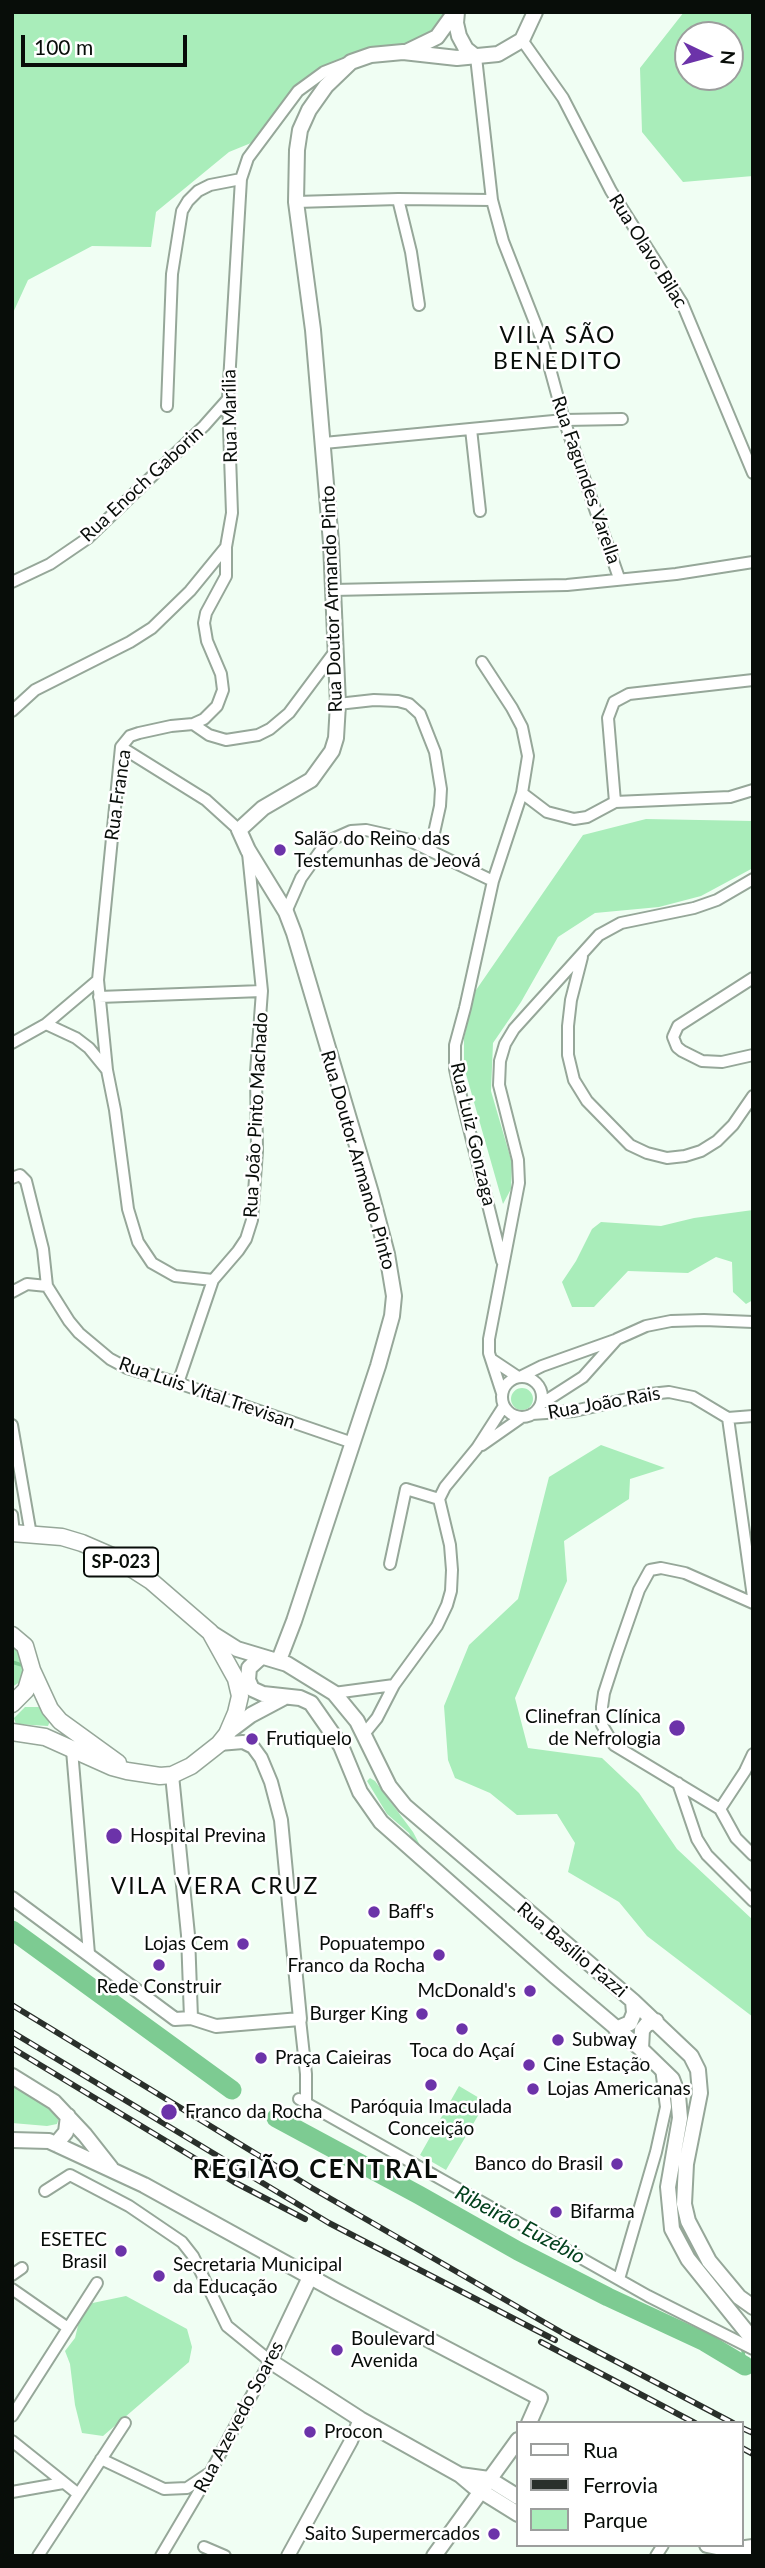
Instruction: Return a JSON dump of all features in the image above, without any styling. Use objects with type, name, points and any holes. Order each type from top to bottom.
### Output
[{"type":"main road","points":[[351,62],[371,55],[414,49],[437,37],[456,12]]},
{"type":"main road","points":[[456,12],[459,36],[466,49],[476,57]]},
{"type":"main road","points":[[403,52],[433,57],[498,54],[522,40],[535,12]]},
{"type":"main road","name":"Rua Doutor Armando Pinto","points":[[279,1660],[378,1366],[392,1316],[394,1296],[387,1254],[371,1193],[286,912],[248,850],[239,830],[264,807],[301,787],[322,767],[336,738],[336,650],[324,443],[313,330],[296,202],[296,150],[300,130],[309,110],[326,86],[351,62]]},
{"type":"main road","name":"SP-023","points":[[13,1533],[62,1537],[111,1556],[151,1581],[230,1646],[261,1657]]},
{"type":"main road","name":"SP-023","points":[[210,1632],[238,1685],[239,1703],[223,1739]]},
{"type":"main road","points":[[12,1635],[25,1646],[32,1670],[50,1709],[60,1721],[127,1771]]},
{"type":"main road","name":"Rua Basílio Fazzi","points":[[753,2307],[739,2297],[709,2261],[688,2221],[684,2186],[686,2164],[699,2104],[698,2070],[691,2056],[633,2001],[419,1821],[389,1786],[357,1720],[334,1693],[279,1660],[261,1657],[249,1668],[248,1685],[256,1692],[300,1698],[312,1703],[341,1746],[349,1770],[366,1802],[390,1831],[672,2079],[679,2107],[679,2130],[667,2187],[672,2229],[688,2259],[753,2340]]},
{"type":"main road","points":[[17,1699],[30,1682],[32,1670]]},
{"type":"main road","points":[[12,1732],[45,1737],[127,1771],[160,1776],[191,1766],[251,1715],[285,1697]]},
{"type":"main road","points":[[341,1746],[353,1743],[364,1734]]},
{"type":"main road","points":[[349,1770],[358,1759],[374,1757]]},
{"type":"main road","points":[[616,2029],[630,2023],[634,2013],[633,2001]]},
{"type":"main road","points":[[641,2049],[642,2030],[647,2024],[656,2021]]},
{"type":"main road","points":[[12,2076],[54,2102],[112,2169]]},
{"type":"main road","points":[[56,2144],[66,2132],[68,2116]]},
{"type":"main road","points":[[12,2140],[49,2141],[112,2169],[540,2398],[530,2421]]},
{"type":"main road","name":"Rua Azevedo Soares","points":[[270,2361],[311,2275]]},
{"type":"main road","points":[[270,2361],[360,2419],[460,2475],[516,2496]]},
{"type":"main road","points":[[434,2556],[516,2443]]},
{"type":"main road","points":[[485,2485],[516,2512]]},
{"type":"main road","points":[[717,2547],[731,2550],[753,2547]]},
{"type":"street","name":"Rua Olavo Bilac","points":[[522,40],[562,98],[611,191],[682,303],[753,473]]},
{"type":"street","name":"Rua Fagundes Varella","points":[[476,57],[492,200],[503,241],[543,343],[564,420],[619,578]]},
{"type":"street","name":"Rua Marília","points":[[12,711],[34,690],[130,642],[152,628],[190,591],[226,547],[232,513],[228,399],[241,179],[247,158],[298,91],[324,72],[351,62]]},
{"type":"street","points":[[167,406],[172,274],[182,211],[198,191],[210,185],[241,179]]},
{"type":"street","points":[[398,199],[411,252],[419,305]]},
{"type":"street","points":[[296,202],[492,200]]},
{"type":"street","name":"Rua Enoch Gaborin","points":[[12,582],[50,564],[88,538],[195,435],[228,399]]},
{"type":"street","points":[[324,443],[564,420],[622,419]]},
{"type":"street","points":[[471,429],[480,511]]},
{"type":"street","points":[[226,547],[226,576],[206,613],[204,623],[207,641],[221,674],[223,690],[211,713],[193,724],[216,738],[226,740],[242,739],[270,729],[289,713],[336,650]]},
{"type":"street","points":[[333,590],[528,587],[676,574],[753,562]]},
{"type":"street","name":"Rua Luiz Gonzaga","points":[[482,662],[522,727],[528,756],[522,793],[493,881],[466,1008],[455,1045],[455,1069],[503,1264]]},
{"type":"street","points":[[615,802],[608,718],[614,702],[629,694],[753,680]]},
{"type":"street","points":[[338,704],[374,700],[397,701],[409,704],[420,714],[435,752],[441,789],[430,851]]},
{"type":"street","name":"Rua Franca","points":[[107,1070],[98,980],[121,747],[130,736],[139,733],[193,724]]},
{"type":"street","points":[[121,747],[206,800],[239,830]]},
{"type":"street","points":[[522,793],[547,812],[574,819],[587,817],[615,802],[730,797],[753,790]]},
{"type":"street","points":[[286,912],[301,878],[321,850],[333,839],[351,831],[384,832],[406,839],[493,881]]},
{"type":"street","name":"Rua João Pinto Machado","points":[[213,1280],[246,1239],[253,1220],[257,1151],[256,1072],[262,991],[248,850]]},
{"type":"street","points":[[617,1339],[583,1377],[527,1416],[513,1415],[504,1406],[491,1359],[489,1339],[519,1183],[519,1160],[499,1085],[500,1061],[505,1044],[514,1030],[599,935],[621,923],[694,908],[717,900],[753,879]]},
{"type":"street","points":[[583,954],[570,1000],[568,1026],[568,1055],[574,1080],[587,1101],[630,1144],[647,1153],[667,1158],[701,1151],[717,1141],[733,1125],[753,1096]]},
{"type":"street","points":[[753,978],[678,1026],[673,1037],[677,1047],[702,1061],[722,1062],[753,1055]]},
{"type":"street","points":[[12,1044],[46,1024],[98,980]]},
{"type":"street","points":[[99,997],[262,991]]},
{"type":"street","points":[[46,1024],[76,1038],[89,1048],[107,1070],[128,1209],[138,1242],[152,1263],[161,1269],[175,1276],[213,1280],[178,1383]]},
{"type":"street","points":[[12,1178],[20,1175],[26,1181],[43,1249],[47,1286],[27,1284],[12,1292]]},
{"type":"street","name":"Rua Luis Vital Trevisan","points":[[47,1286],[69,1321],[110,1359],[127,1368],[353,1443]]},
{"type":"street","points":[[502,1394],[508,1382],[646,1326],[671,1321],[753,1322]]},
{"type":"street","points":[[491,1359],[519,1377],[533,1380],[538,1385],[541,1404]]},
{"type":"street","name":"Rua João Rais","points":[[477,1448],[527,1416],[574,1411],[650,1394],[669,1392],[694,1397],[728,1418]]},
{"type":"street","name":"Rua João Rais","points":[[439,1499],[504,1406]]},
{"type":"street","points":[[753,1416],[728,1418],[753,1597]]},
{"type":"street","points":[[12,1425],[31,1535]]},
{"type":"street","points":[[364,1734],[377,1718],[394,1685],[436,1626],[447,1605],[451,1591],[450,1545],[439,1499],[406,1489],[390,1564]]},
{"type":"street","points":[[12,1515],[13,1533]]},
{"type":"street","points":[[753,1602],[671,1570],[650,1570],[639,1590],[604,1693],[602,1725],[614,1745],[720,1809],[736,1838],[753,1855]]},
{"type":"street","points":[[334,1693],[394,1685]]},
{"type":"street","points":[[223,1739],[253,1747],[261,1758],[271,1782],[281,1820],[306,2074],[303,2101],[648,2297],[753,2349]]},
{"type":"street","points":[[72,1750],[89,1954]]},
{"type":"street","points":[[720,1809],[753,1754]]},
{"type":"street","points":[[172,1774],[188,1935],[191,2018]]},
{"type":"street","points":[[678,1783],[697,1839],[707,1855],[753,1902]]},
{"type":"street","points":[[12,1898],[175,2019],[191,2018],[216,2026],[300,2019]]},
{"type":"street","points":[[619,2279],[656,2152],[666,2107],[661,2067]]},
{"type":"street","points":[[45,2191],[70,2175],[129,2206],[182,2242],[193,2256],[227,2326],[270,2361]]},
{"type":"street","points":[[12,2416],[97,2283]]},
{"type":"street","points":[[12,2289],[68,2328]]},
{"type":"street","name":"Rua Azevedo Soares","points":[[161,2556],[210,2473],[270,2361]]},
{"type":"street","points":[[288,2556],[351,2441],[360,2419]]},
{"type":"street","points":[[38,2556],[125,2423]]},
{"type":"street","points":[[12,2441],[77,2493]]},
{"type":"street","points":[[102,2459],[164,2489],[187,2488],[210,2473]]},
{"type":"street","points":[[12,2491],[63,2483]]},
{"type":"street","points":[[204,2547],[225,2556]]},
{"type":"green space","points":[[12,12],[447,12],[439,29],[402,46],[356,53],[319,68],[301,81],[251,143],[229,152],[156,212],[151,247],[92,246],[28,280],[12,315]]},
{"type":"green space","points":[[684,12],[753,12],[753,176],[683,182],[642,132],[640,68],[674,25],[674,91],[744,91],[744,21],[677,21]]},
{"type":"green space","points":[[646,819],[753,821],[753,868],[701,896],[659,907],[595,913],[558,937],[521,1002],[493,1043],[491,1091],[512,1163],[511,1189],[503,1204],[464,1067],[464,1038],[474,993],[583,835]]},
{"type":"green space","points":[[753,1210],[753,1300],[746,1304],[733,1292],[732,1262],[716,1257],[688,1273],[628,1271],[594,1307],[572,1307],[562,1282],[592,1229],[601,1222],[661,1226],[694,1218]]},
{"type":"green space","points":[[518,1388],[526,1388],[533,1395],[533,1403],[526,1410],[518,1410],[511,1403],[511,1395]]},
{"type":"green space","points":[[601,1445],[665,1468],[630,1479],[629,1499],[564,1541],[567,1581],[515,1698],[528,1748],[602,1758],[639,1793],[677,1849],[753,1920],[753,2017],[647,1936],[619,1902],[568,1872],[575,1843],[557,1814],[517,1815],[490,1793],[455,1778],[448,1760],[444,1706],[469,1645],[518,1599],[549,1477]]},
{"type":"green space","points":[[12,1643],[19,1650],[26,1670],[20,1682],[12,1687]]},
{"type":"green space","points":[[25,1707],[41,1707],[50,1721],[48,1726],[16,1724],[14,1718]]},
{"type":"green space","points":[[370,1778],[413,1832],[421,1847],[387,1814],[367,1781]]},
{"type":"green space","points":[[12,2082],[54,2110],[59,2118],[57,2124],[47,2126],[12,2123]]},
{"type":"green space","points":[[459,2086],[486,2102],[446,2170],[420,2155]]},
{"type":"green space","points":[[126,2296],[187,2329],[192,2347],[189,2362],[103,2436],[82,2433],[70,2364],[65,2351],[75,2338],[83,2305]]},
{"type":"waterway","name":"Ribeirão Euzébio","points":[[12,1662],[25,1666]]},
{"type":"waterway","points":[[12,1930],[232,2090]]},
{"type":"waterway","name":"Ribeirão Euzébio","points":[[276,2118],[518,2251],[705,2342],[745,2366]]},
{"type":"waterway","name":"Ribeirão Euzébio","points":[[743,2351],[745,2366],[753,2370]]},
{"type":"railway","points":[[12,2005],[312,2188],[566,2335],[729,2421]]},
{"type":"railway","points":[[12,2032],[329,2223],[555,2340]]},
{"type":"railway","points":[[12,2048],[234,2182],[305,2219]]},
{"type":"railway","points":[[541,2342],[691,2421]]},
{"type":"railway","points":[[744,2429],[753,2433]]},
{"type":"railway","points":[[744,2449],[753,2454]]},
{"type":"place","name":"Salão do Reino das Testemunhas de Jeová","points":[[280,850]]},
{"type":"place","name":"Clinefran Clínica de Nefrologia","points":[[677,1728]]},
{"type":"place","name":"Frutiquelo","points":[[252,1739]]},
{"type":"place","name":"Hospital Previna","points":[[114,1836]]},
{"type":"place","name":"Baff's","points":[[374,1912]]},
{"type":"place","name":"Lojas Cem","points":[[243,1944]]},
{"type":"place","name":"Popuatempo Franco da Rocha","points":[[439,1955]]},
{"type":"place","name":"Rede Construir","points":[[159,1965]]},
{"type":"place","name":"McDonald's","points":[[530,1991]]},
{"type":"place","name":"Burger King","points":[[422,2014]]},
{"type":"place","name":"Toca do Açaí","points":[[462,2029]]},
{"type":"place","name":"Subway","points":[[558,2040]]},
{"type":"place","name":"Praça Caieiras","points":[[261,2058]]},
{"type":"place","name":"Cine Estação","points":[[529,2065]]},
{"type":"place","name":"Paróquia Imaculada Conceição","points":[[431,2085]]},
{"type":"place","name":"Lojas Americanas","points":[[533,2089]]},
{"type":"place","name":"Franco da Rocha","points":[[169,2112]]},
{"type":"place","name":"Banco do Brasil","points":[[617,2164]]},
{"type":"place","name":"Bifarma","points":[[556,2212]]},
{"type":"place","name":"ESETEC Brasil","points":[[121,2251]]},
{"type":"place","name":"Secretaria Municipal da Educação","points":[[159,2276]]},
{"type":"place","name":"Boulevard Avenida","points":[[337,2350]]},
{"type":"place","name":"Procon","points":[[310,2432]]},
{"type":"place","name":"Saito Supermercados","points":[[494,2534]]},
{"type":"district","name":"VILA SÃO BENEDITO","points":[[558,349]]},
{"type":"district","name":"VILA VERA CRUZ","points":[[215,1887]]},
{"type":"district","name":"REGIÃO CENTRAL","points":[[316,2170]]}]
